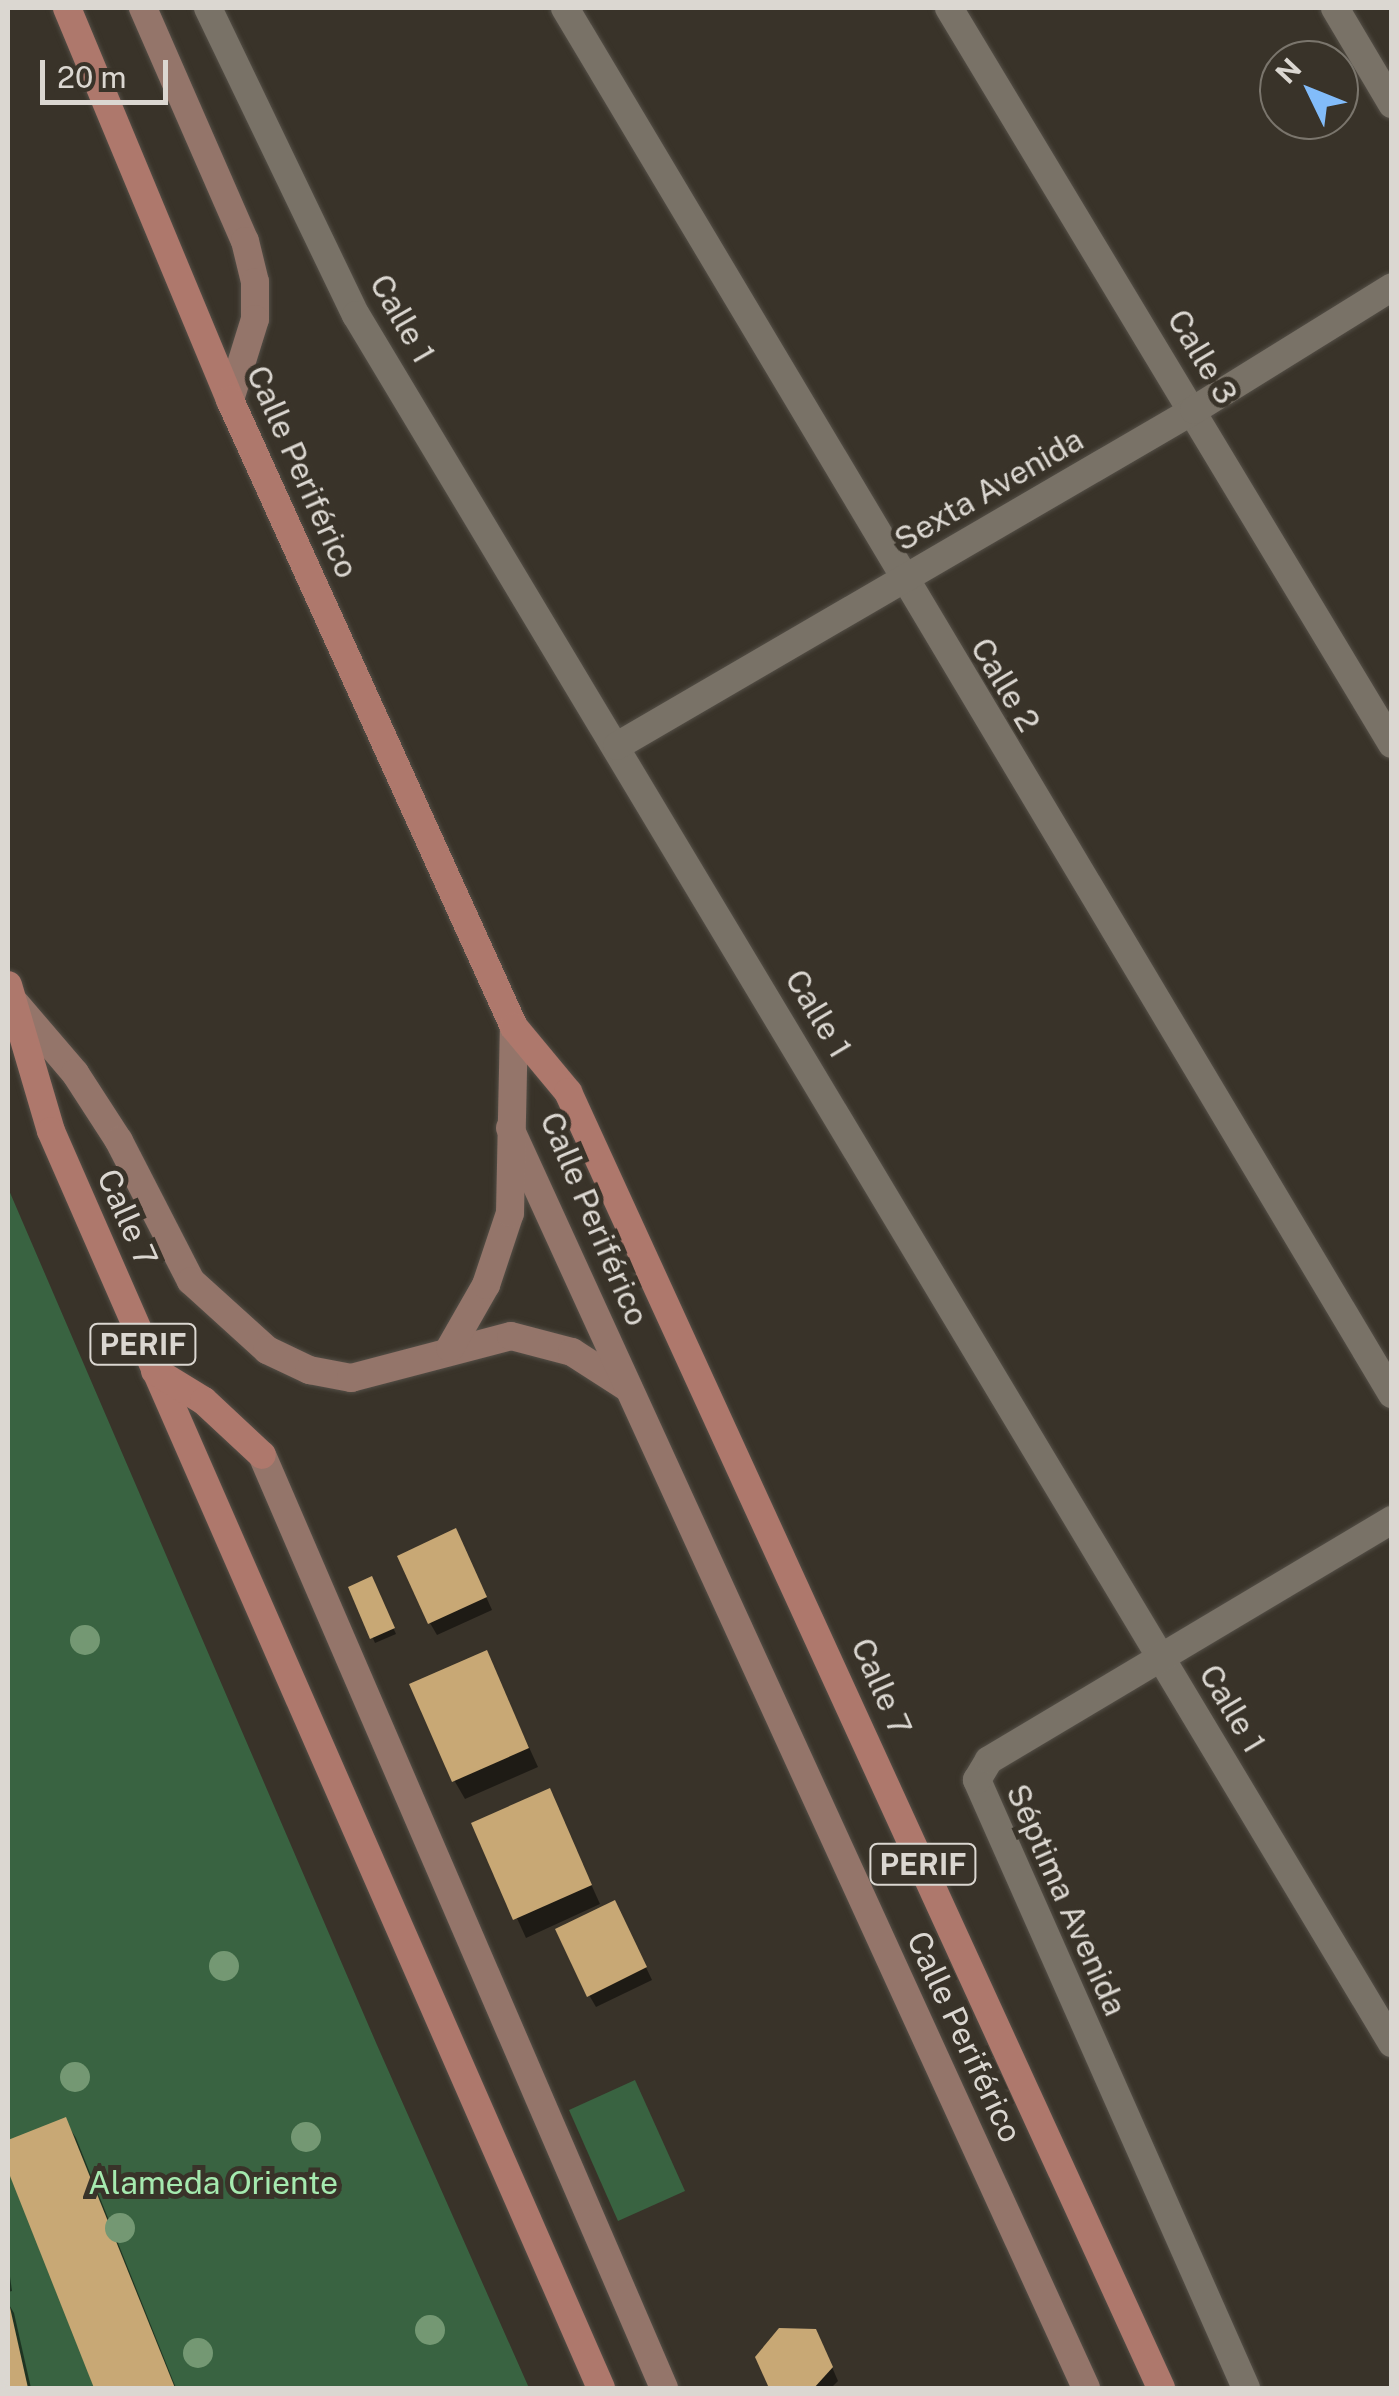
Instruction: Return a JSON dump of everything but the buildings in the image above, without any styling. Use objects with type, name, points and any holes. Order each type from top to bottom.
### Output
[{"type":"main road","name":"Calle Periférico","points":[[67,8],[230,400],[514,1027],[510,1128],[1086,2388]]},
{"type":"main road","points":[[144,8],[246,241],[255,282],[255,319],[230,400]]},
{"type":"main road","points":[[12,994],[76,1072],[119,1141],[190,1282],[267,1350],[309,1370],[382,1375],[450,1348],[510,1336],[572,1352],[630,1389]]},
{"type":"main road","name":"Calle 7","points":[[12,994],[50,1132],[601,2388]]},
{"type":"main road","name":"Calle 7","points":[[514,1027],[568,1092],[685,1340],[1161,2388]]},
{"type":"main road","points":[[450,1348],[486,1285],[510,1213],[510,1128]]},
{"type":"main road","points":[[155,1371],[204,1401],[262,1455],[664,2388]]},
{"type":"street","name":"Calle 1","points":[[208,8],[356,315],[618,746],[1392,2043]]},
{"type":"street","name":"Calle 2","points":[[565,8],[902,581],[1392,1394]]},
{"type":"street","name":"Calle 3","points":[[949,8],[1392,744]]},
{"type":"street","points":[[1334,8],[1392,104]]},
{"type":"street","name":"Sexta Avenida","points":[[618,746],[1194,410],[1392,287]]},
{"type":"street","name":"Séptima Avenida","points":[[1246,2388],[977,1780],[989,1760],[1392,1520]]},
{"type":"green space","name":"Alameda Oriente","points":[[8,1188],[377,2045],[529,2388],[8,2388]]},
{"type":"green space","points":[[635,2080],[685,2191],[618,2221],[569,2110]]}]
